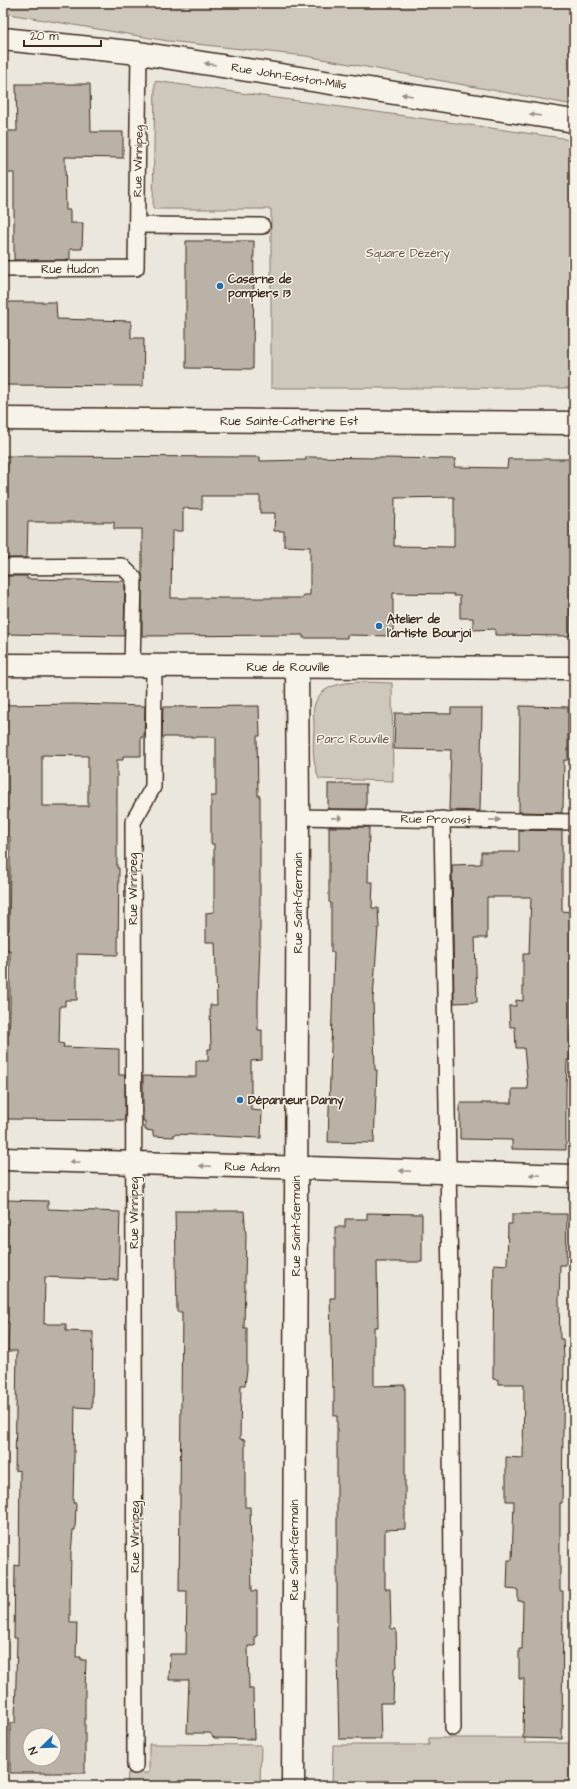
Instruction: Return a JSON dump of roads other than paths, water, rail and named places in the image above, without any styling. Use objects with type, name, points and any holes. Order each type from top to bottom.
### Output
[{"type":"street","name":"Rue John-Easton-Mills","points":[[3,39],[139,53],[574,122]]},
{"type":"street","name":"Rue Sainte-Catherine Est","points":[[3,419],[574,423]]},
{"type":"street","name":"Rue de Rouville","points":[[3,665],[574,668]]},
{"type":"street","name":"Rue Saint-Germain","points":[[293,1786],[298,817],[297,667]]},
{"type":"street","name":"Rue Adam","points":[[3,1159],[574,1176]]},
{"type":"lane","name":"Rue Winnipeg","points":[[136,268],[139,53]]},
{"type":"lane","points":[[137,225],[262,226]]},
{"type":"lane","name":"Rue Hudon","points":[[3,269],[136,268]]},
{"type":"lane","points":[[3,567],[122,566],[134,578],[132,666]]},
{"type":"lane","name":"Rue Winnipeg","points":[[135,1766],[133,822],[153,787],[154,666]]},
{"type":"lane","name":"Rue Provost","points":[[298,817],[574,822]]},
{"type":"lane","points":[[442,819],[448,1173],[453,1728]]},
{"type":"place","name":"Caserne de pompiers 13","points":[[220,286]]},
{"type":"place","name":"Atelier de l'artiste Bourjoi","points":[[379,626]]},
{"type":"place","name":"Dépanneur Danny","points":[[240,1100]]},
{"type":"park label","name":"Square Dézéry","points":[[408,253]]},
{"type":"park label","name":"Parc Rouville","points":[[353,739]]}]
